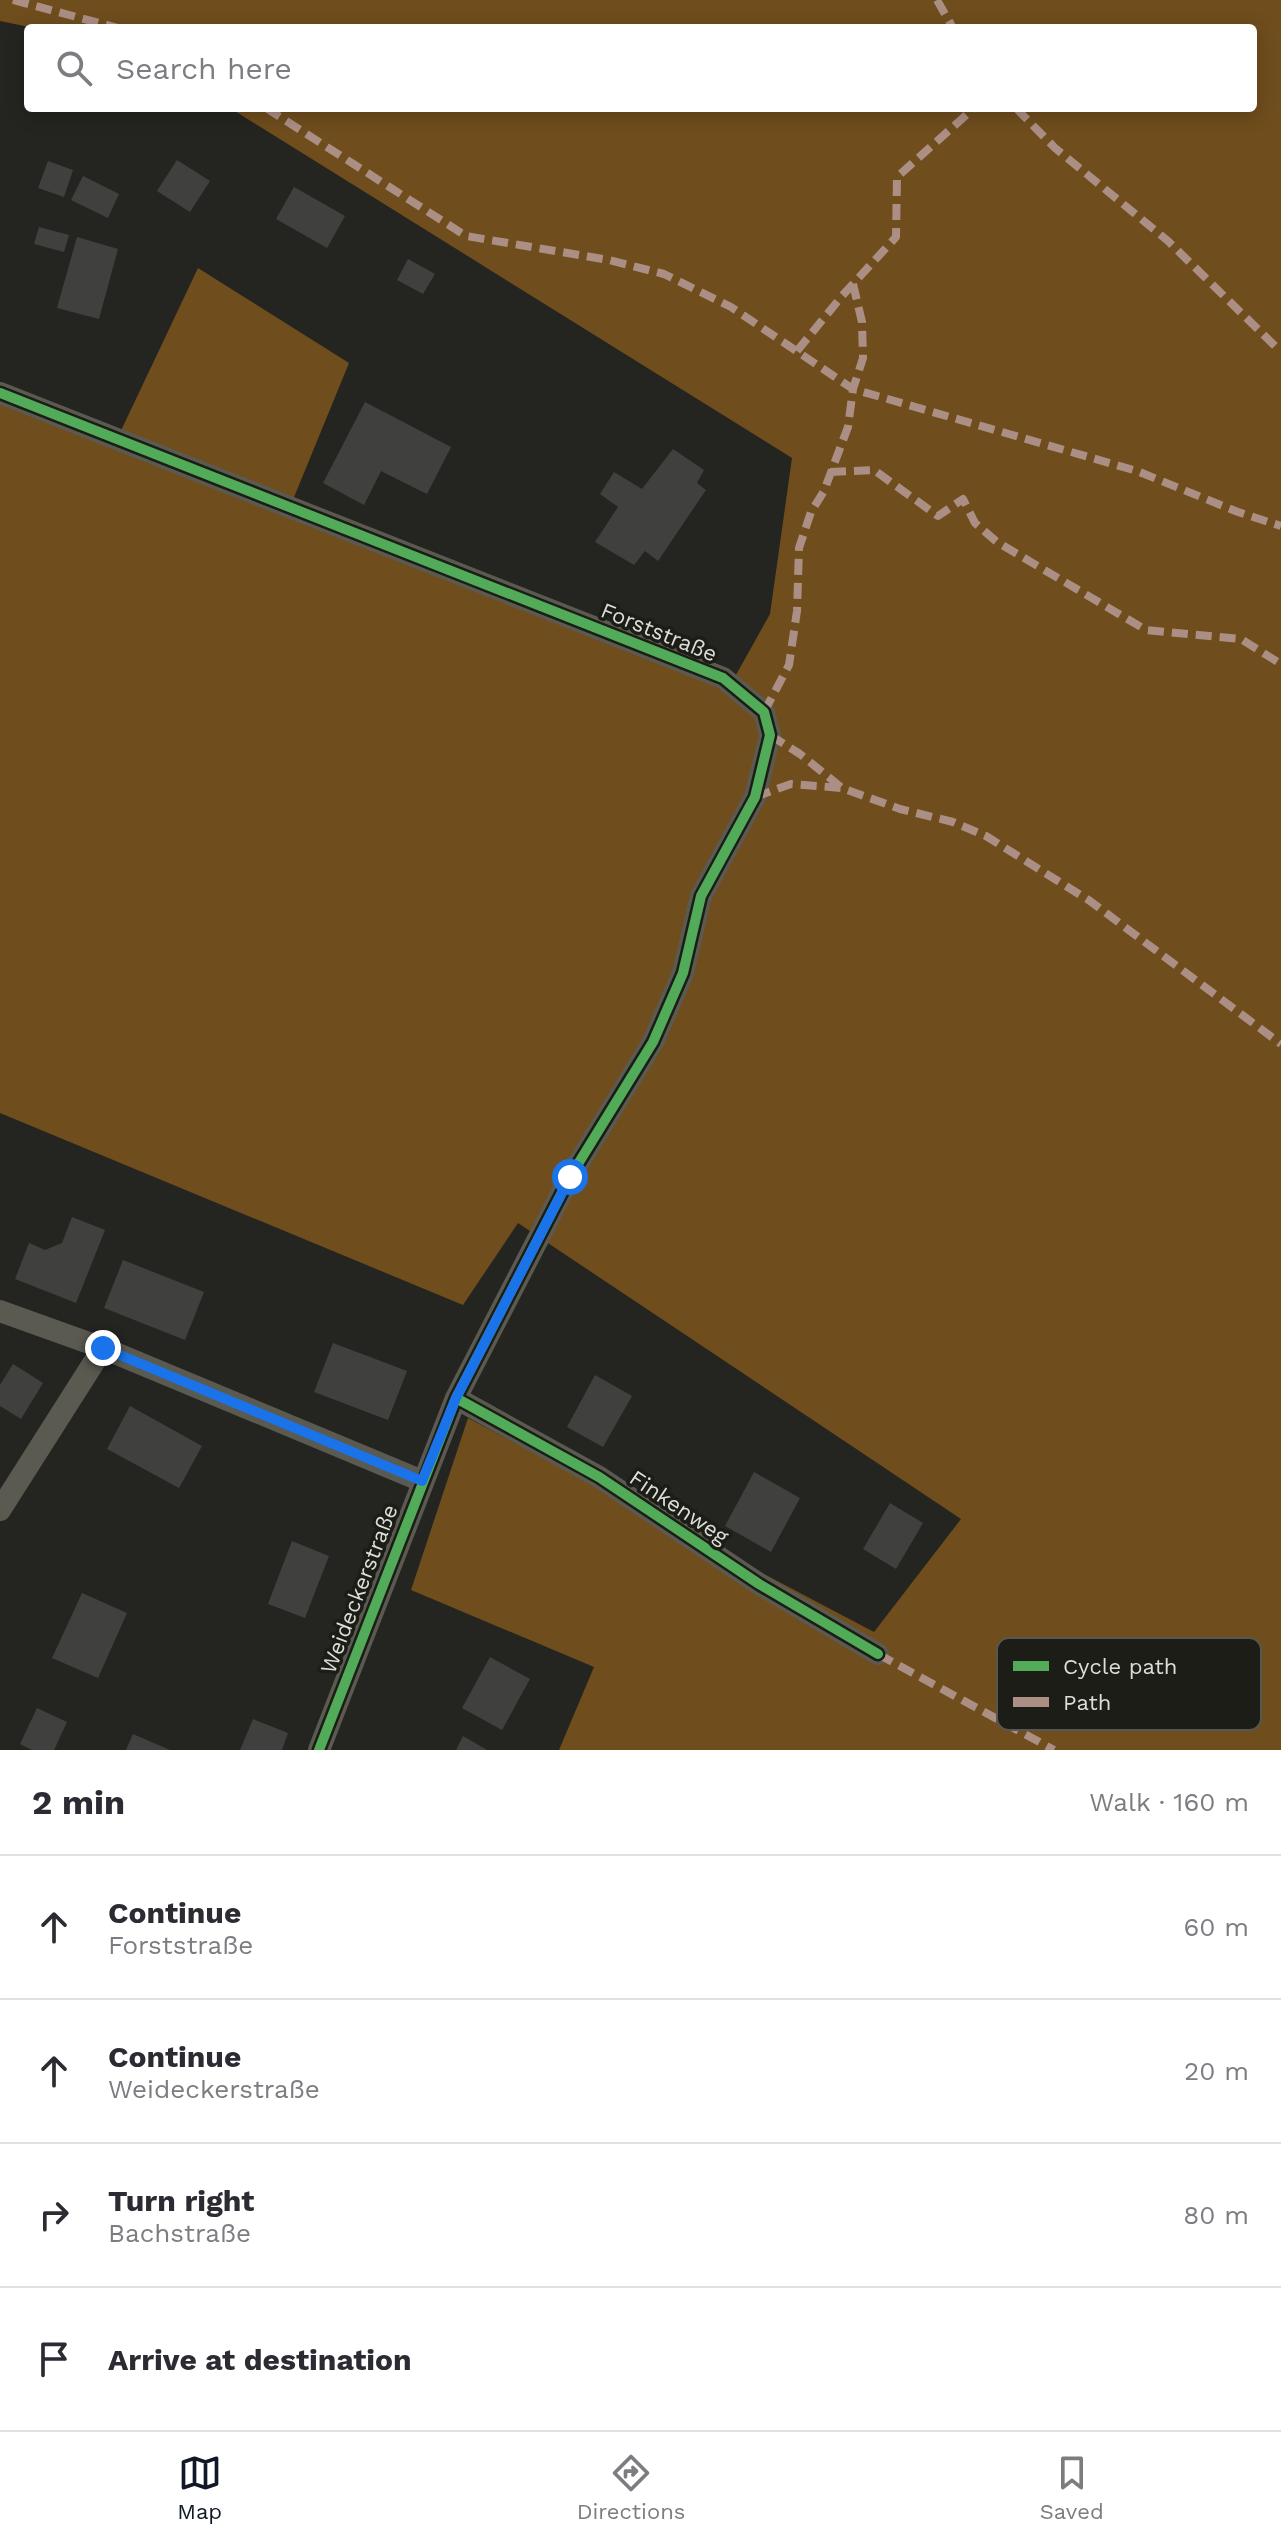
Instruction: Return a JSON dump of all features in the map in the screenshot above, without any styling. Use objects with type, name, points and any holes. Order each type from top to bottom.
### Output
[{"type":"street","name":"Forststraße","points":[[0,393],[723,678],[764,712],[770,735],[755,797],[701,896],[683,973],[653,1042],[570,1177],[456,1398]]},
{"type":"street","points":[[0,1311],[103,1348],[422,1481]]},
{"type":"street","points":[[0,1510],[103,1348]]},
{"type":"street","name":"Weideckerstraße","points":[[319,1750],[456,1398]]},
{"type":"street","name":"Finkenweg","points":[[456,1398],[599,1477],[759,1584],[878,1654]]},
{"type":"shaded area","points":[[0,0],[1281,0],[1281,1750],[559,1750],[594,1667],[411,1590],[468,1418],[874,1632],[961,1519],[518,1223],[463,1305],[0,1113],[0,393],[117,439],[198,268],[349,363],[290,507],[732,682],[770,614],[792,458],[236,112],[1257,112],[1257,24],[24,26],[0,21]]},
{"type":"building","points":[[177,160],[210,181],[190,212],[157,191]]},
{"type":"building","points":[[48,161],[73,170],[64,197],[38,188]]},
{"type":"building","points":[[83,176],[119,194],[108,218],[71,200]]},
{"type":"building","points":[[294,187],[345,216],[327,248],[276,219]]},
{"type":"building","points":[[39,227],[69,235],[64,252],[34,244]]},
{"type":"building","points":[[77,237],[118,249],[99,319],[57,308]]},
{"type":"building","points":[[408,259],[435,274],[423,294],[397,280]]},
{"type":"building","points":[[365,402],[451,447],[427,494],[381,471],[364,505],[323,483]]},
{"type":"building","points":[[673,449],[704,470],[697,483],[706,490],[658,561],[645,551],[634,565],[595,542],[618,507],[600,494],[614,472],[642,489]]},
{"type":"building","points":[[72,1217],[105,1230],[76,1303],[15,1279],[29,1243],[45,1250],[62,1243]]},
{"type":"building","points":[[123,1260],[204,1292],[185,1340],[104,1308]]},
{"type":"building","points":[[333,1343],[407,1371],[388,1420],[314,1392]]},
{"type":"building","points":[[13,1364],[43,1383],[21,1419],[0,1406],[0,1385]]},
{"type":"building","points":[[595,1375],[632,1396],[603,1447],[567,1427]]},
{"type":"building","points":[[130,1406],[202,1446],[179,1488],[107,1449]]},
{"type":"building","points":[[754,1472],[800,1498],[771,1552],[725,1526]]},
{"type":"building","points":[[890,1503],[923,1523],[896,1569],[863,1549]]},
{"type":"building","points":[[292,1541],[329,1556],[305,1618],[268,1604]]},
{"type":"building","points":[[82,1593],[127,1613],[98,1678],[52,1658]]},
{"type":"building","points":[[490,1657],[530,1679],[502,1730],[462,1708]]},
{"type":"building","points":[[37,1708],[67,1722],[54,1750],[32,1750],[20,1744]]},
{"type":"building","points":[[253,1719],[288,1733],[282,1750],[240,1750]]},
{"type":"building","points":[[133,1734],[170,1750],[126,1750]]},
{"type":"building","points":[[463,1736],[487,1750],[456,1750]]},
{"type":"marked path","points":[[13,0],[103,24]]},
{"type":"marked path","points":[[937,0],[951,24]]},
{"type":"marked path","points":[[272,112],[466,236],[609,260],[664,274],[731,307],[853,389],[1137,471],[1281,526]]},
{"type":"marked path","points":[[797,351],[896,237],[897,177],[970,112]]},
{"type":"marked path","points":[[1020,112],[1055,148],[1168,241],[1281,349]]},
{"type":"marked path","points":[[764,712],[789,665],[797,611],[799,548],[848,427],[853,389],[863,358],[862,322],[853,284]]},
{"type":"marked path","points":[[830,472],[874,470],[938,516],[963,499],[975,523],[997,542],[1146,630],[1241,639],[1281,664]]},
{"type":"marked path","points":[[770,735],[800,754],[842,788],[900,809],[953,822],[986,836],[1090,901],[1281,1044]]},
{"type":"marked path","points":[[755,797],[791,784],[842,788]]},
{"type":"marked path","points":[[878,1654],[997,1719]]},
{"type":"marked path","points":[[1017,1730],[1054,1750]]},
{"type":"cycle path","points":[[0,393],[723,678],[764,712],[770,735],[755,797],[701,896],[683,973],[653,1042],[570,1177],[456,1398],[319,1750]]},
{"type":"cycle path","points":[[456,1398],[599,1477],[759,1584],[878,1654]]},
{"type":"route","points":[[103,1348],[422,1481],[456,1398],[570,1177]]}]
